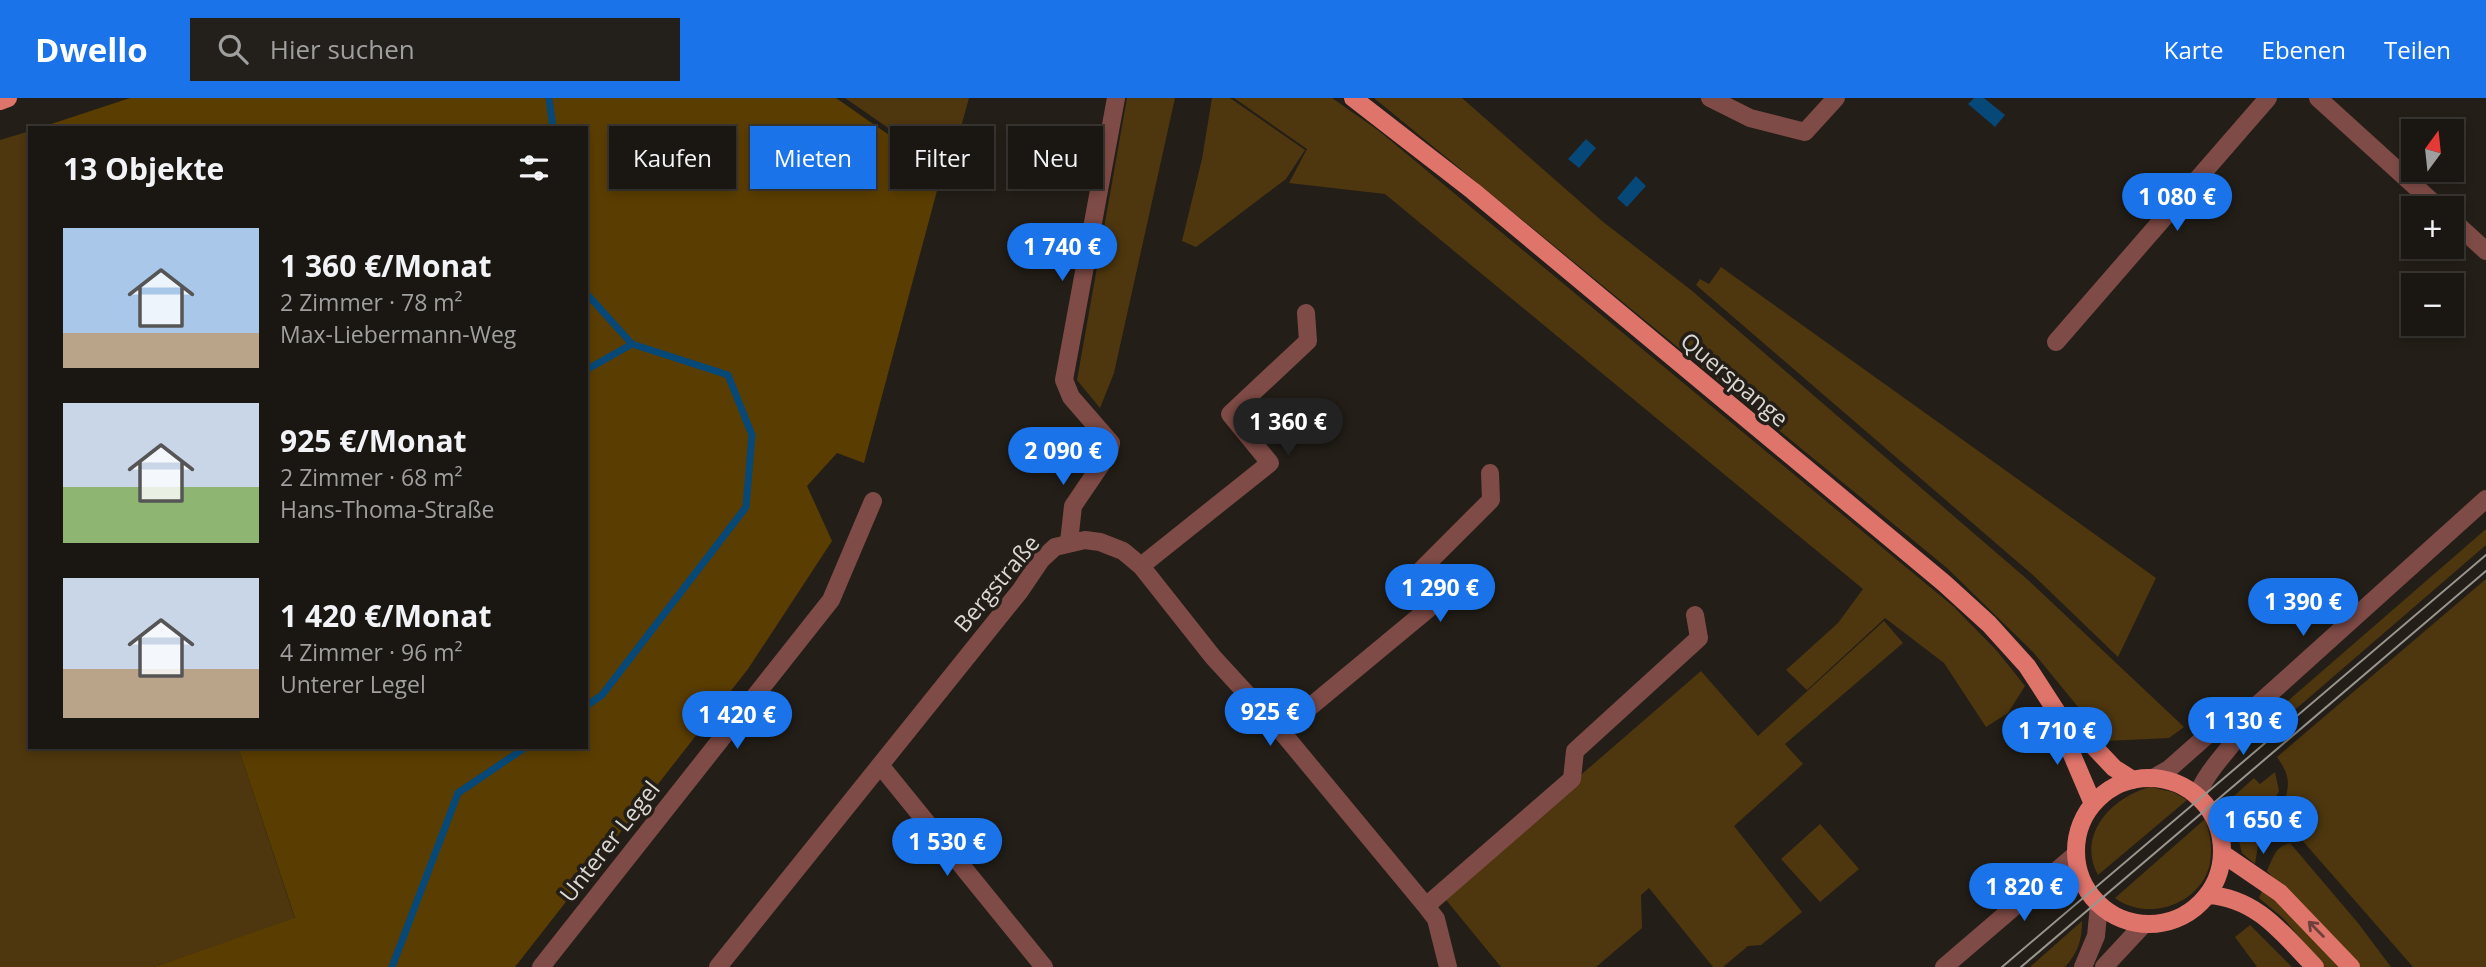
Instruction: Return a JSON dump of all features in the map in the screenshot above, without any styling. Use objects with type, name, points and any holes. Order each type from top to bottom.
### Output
[{"type":"main road","points":[[0,101],[8,98]]},
{"type":"main road","name":"Querspange","points":[[1353,98],[1473,191],[1944,583],[1989,624],[2027,666],[2062,720]]},
{"type":"main road","points":[[2062,720],[2078,730],[2114,768],[2133,780]]},
{"type":"main road","points":[[2062,720],[2064,736],[2093,804]]},
{"type":"main road","points":[[2153,778],[2177,783],[2197,796],[2215,819],[2223,854],[2219,876],[2208,895],[2193,910],[2175,920],[2144,924],[2120,918],[2099,905],[2084,884],[2076,854],[2080,828],[2093,804],[2111,789],[2133,780],[2153,778]]},
{"type":"main road","points":[[2223,854],[2280,893],[2351,967]]},
{"type":"main road","points":[[2208,895],[2229,897],[2249,905],[2282,931],[2315,967]]},
{"type":"street","name":"Bergstraße","points":[[718,967],[1020,591],[1041,560],[1055,547],[1069,542],[1073,506],[1109,453],[1111,443],[1071,397],[1064,380],[1116,98]]},
{"type":"street","points":[[1712,100],[1750,118],[1805,132],[1836,98]]},
{"type":"street","points":[[2056,342],[2267,98]]},
{"type":"street","points":[[2318,98],[2426,196]]},
{"type":"street","points":[[2464,231],[2486,251]]},
{"type":"street","points":[[1141,566],[1270,463],[1230,414],[1308,341],[1306,313]]},
{"type":"street","points":[[1281,731],[1433,605],[1413,578],[1491,500],[1490,474]]},
{"type":"street","points":[[2197,796],[2212,767],[2250,720],[2255,707],[2486,499]]},
{"type":"street","name":"Unterer Legel","points":[[541,967],[831,600],[873,501]]},
{"type":"street","points":[[1069,542],[1100,542],[1123,551],[1141,566],[1213,657],[1281,731],[1436,919],[1448,967]]},
{"type":"street","points":[[1426,906],[1572,779],[1575,751],[1699,638],[1695,615]]},
{"type":"street","points":[[2153,778],[2169,769],[2238,708],[2255,707]]},
{"type":"street","points":[[880,765],[1035,963]]},
{"type":"street","points":[[1947,965],[2076,854]]},
{"type":"street","points":[[2083,967],[2096,936],[2099,905]]},
{"type":"street","points":[[2104,967],[2144,924]]},
{"type":"shaded area","points":[[130,98],[836,98],[890,136],[890,189],[937,189],[864,463],[837,453],[807,486],[832,541],[748,669],[515,967],[154,967],[295,918],[239,749],[588,749],[588,126],[45,126]]},
{"type":"shaded area","points":[[845,98],[969,98],[961,126],[890,126],[890,129]]},
{"type":"shaded area","points":[[1127,98],[1175,98],[1114,373],[1100,408],[1077,380]]},
{"type":"shaded area","points":[[1212,98],[1230,98],[1305,150],[1286,179],[1196,247],[1182,241],[1202,159]]},
{"type":"shaded area","points":[[1234,98],[1332,98],[1379,131],[1954,607],[1997,651],[2025,686],[2008,713],[1986,727],[1944,663],[1885,618],[1807,690],[1786,670],[1838,623],[1863,589],[1385,194],[1289,183],[1307,149]]},
{"type":"shaded area","points":[[1374,98],[1462,98],[1602,221],[1691,290],[2028,580],[2184,727],[2169,738],[2106,741],[2033,652],[1947,568]]},
{"type":"shaded area","points":[[28,132],[28,749],[239,749],[295,919],[154,967],[0,967],[0,140]]},
{"type":"shaded area","points":[[1721,267],[2156,578],[2118,657],[2034,576],[1696,285],[1700,279],[1709,284]]},
{"type":"shaded area","points":[[2486,529],[2486,545],[2261,739],[2253,731]]},
{"type":"shaded area","points":[[2486,579],[2486,967],[2413,967],[2287,823],[2287,776],[2277,757]]},
{"type":"shaded area","points":[[1884,621],[1903,643],[1785,744],[1803,764],[1734,826],[1802,912],[1761,945],[1748,946],[1723,967],[1713,967],[1649,888],[1641,895],[1642,928],[1596,967],[1501,967],[1442,895],[1701,671],[1758,736]]},
{"type":"shaded area","points":[[2275,772],[2279,791],[2261,827],[2255,864],[2242,853],[2236,830],[2257,809],[2250,798],[2230,817],[2224,805],[2254,778],[2260,784]]},
{"type":"shaded area","points":[[2150,787],[2173,792],[2187,800],[2098,875],[2092,860],[2092,846],[2095,832],[2102,820],[2123,799]]},
{"type":"shaded area","points":[[2205,819],[2211,846],[2209,866],[2200,885],[2190,895],[2166,907],[2153,909],[2127,905],[2115,898]]},
{"type":"shaded area","points":[[1820,824],[1859,869],[1820,902],[1781,859]]},
{"type":"shaded area","points":[[2290,843],[2358,923],[2391,967],[2357,967],[2267,871],[2278,850]]},
{"type":"shaded area","points":[[2264,886],[2339,967],[2325,967],[2283,918],[2259,898]]},
{"type":"shaded area","points":[[2082,921],[2078,946],[2065,967],[2030,967]]},
{"type":"shaded area","points":[[2250,925],[2292,967],[2257,967],[2235,937]]},
{"type":"water","points":[[1974,98],[1984,98],[2005,115],[1995,127],[1968,104]]},
{"type":"water","points":[[1586,139],[1596,148],[1579,168],[1568,159]]},
{"type":"water","points":[[1636,176],[1646,186],[1627,207],[1617,198]]},
{"type":"waterway","points":[[549,98],[553,126]]},
{"type":"waterway","points":[[588,295],[632,344],[728,375],[752,435],[746,507],[602,695],[588,705]]},
{"type":"waterway","points":[[588,369],[632,344]]},
{"type":"waterway","points":[[392,967],[458,793],[523,749]]},
{"type":"tram line","points":[[2002,967],[2486,555]]},
{"type":"tram line","points":[[2021,967],[2486,571]]}]
